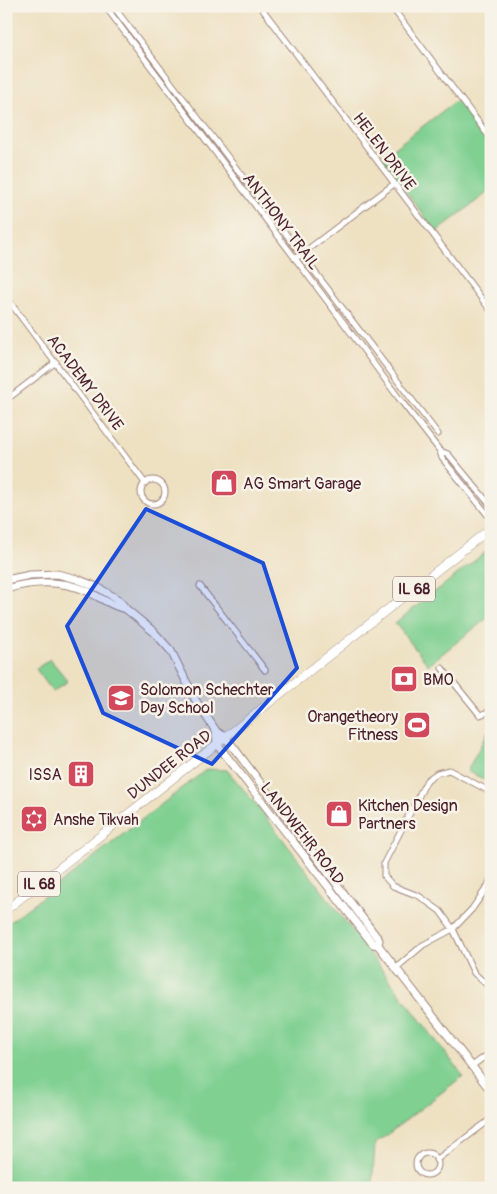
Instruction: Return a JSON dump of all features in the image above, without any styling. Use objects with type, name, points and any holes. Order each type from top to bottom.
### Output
[{"type":"main road","name":"DUNDEE ROAD","points":[[6,910],[491,528]]},
{"type":"main road","name":"LANDWEHR ROAD","points":[[6,580],[38,574],[57,574],[76,578],[119,600],[154,632],[171,651],[196,701],[216,730],[225,737],[379,940],[378,945]]},
{"type":"main road","name":"LANDWEHR ROAD","points":[[6,588],[34,583],[65,584],[87,591],[116,607],[126,608]]},
{"type":"main road","points":[[216,730],[217,744]]},
{"type":"main road","name":"LANDWEHR ROAD","points":[[217,744],[373,944],[378,945],[491,1091]]},
{"type":"street","name":"ANTHONY TRAIL","points":[[105,6],[440,451],[442,458],[491,519]]},
{"type":"street","name":"ANTHONY TRAIL","points":[[113,6],[438,434]]},
{"type":"street","name":"HELEN DRIVE","points":[[260,6],[491,311]]},
{"type":"street","points":[[391,6],[491,139]]},
{"type":"street","points":[[295,259],[394,184]]},
{"type":"street","name":"ACADEMY DRIVE","points":[[6,297],[145,482]]},
{"type":"street","points":[[6,400],[56,362]]},
{"type":"street","points":[[398,397],[406,391]]},
{"type":"street","name":"ANTHONY TRAIL","points":[[440,451],[448,454],[491,506]]},
{"type":"street","name":"ACADEMY DRIVE","points":[[154,480],[163,485],[165,492],[160,501],[156,503],[148,502],[142,497],[141,489],[145,482],[154,480]]},
{"type":"street","points":[[200,586],[265,670]]},
{"type":"street","points":[[442,668],[480,715],[491,711]]},
{"type":"street","points":[[488,983],[474,973],[452,929],[440,911],[419,896],[392,886],[384,876],[384,863],[428,780],[437,773],[449,770],[491,792]]},
{"type":"street","points":[[396,968],[424,945],[452,929],[472,909],[488,886],[491,878]]},
{"type":"street","points":[[472,1066],[491,1052]]},
{"type":"street","points":[[436,1160],[432,1154],[422,1154],[416,1163],[417,1169],[423,1174],[430,1174],[435,1170],[436,1160],[491,1119]]},
{"type":"highlighted area","points":[[146,509],[263,563],[297,668],[212,764],[103,713],[67,626]]},
{"type":"green space","points":[[457,100],[491,144],[491,190],[436,232],[381,158]]},
{"type":"green space","points":[[491,548],[491,615],[428,665],[395,623]]},
{"type":"green space","points":[[50,659],[68,681],[53,692],[36,669]]},
{"type":"green space","points":[[491,726],[491,783],[467,771]]},
{"type":"green space","points":[[207,769],[227,770],[259,808],[463,1076],[375,1144],[373,1188],[6,1188],[6,925]]},
{"type":"place","name":"AG Smart Garage","points":[[224,483]]},
{"type":"place","name":"BMO","points":[[404,679]]},
{"type":"place","name":"Solomon Schechter Day School","points":[[121,698]]},
{"type":"place","name":"Orangetheory Fitness","points":[[417,725]]},
{"type":"place","name":"ISSA","points":[[81,774]]},
{"type":"place","name":"Kitchen Design Partners","points":[[339,814]]},
{"type":"place","name":"Anshe Tikvah","points":[[34,819]]}]
